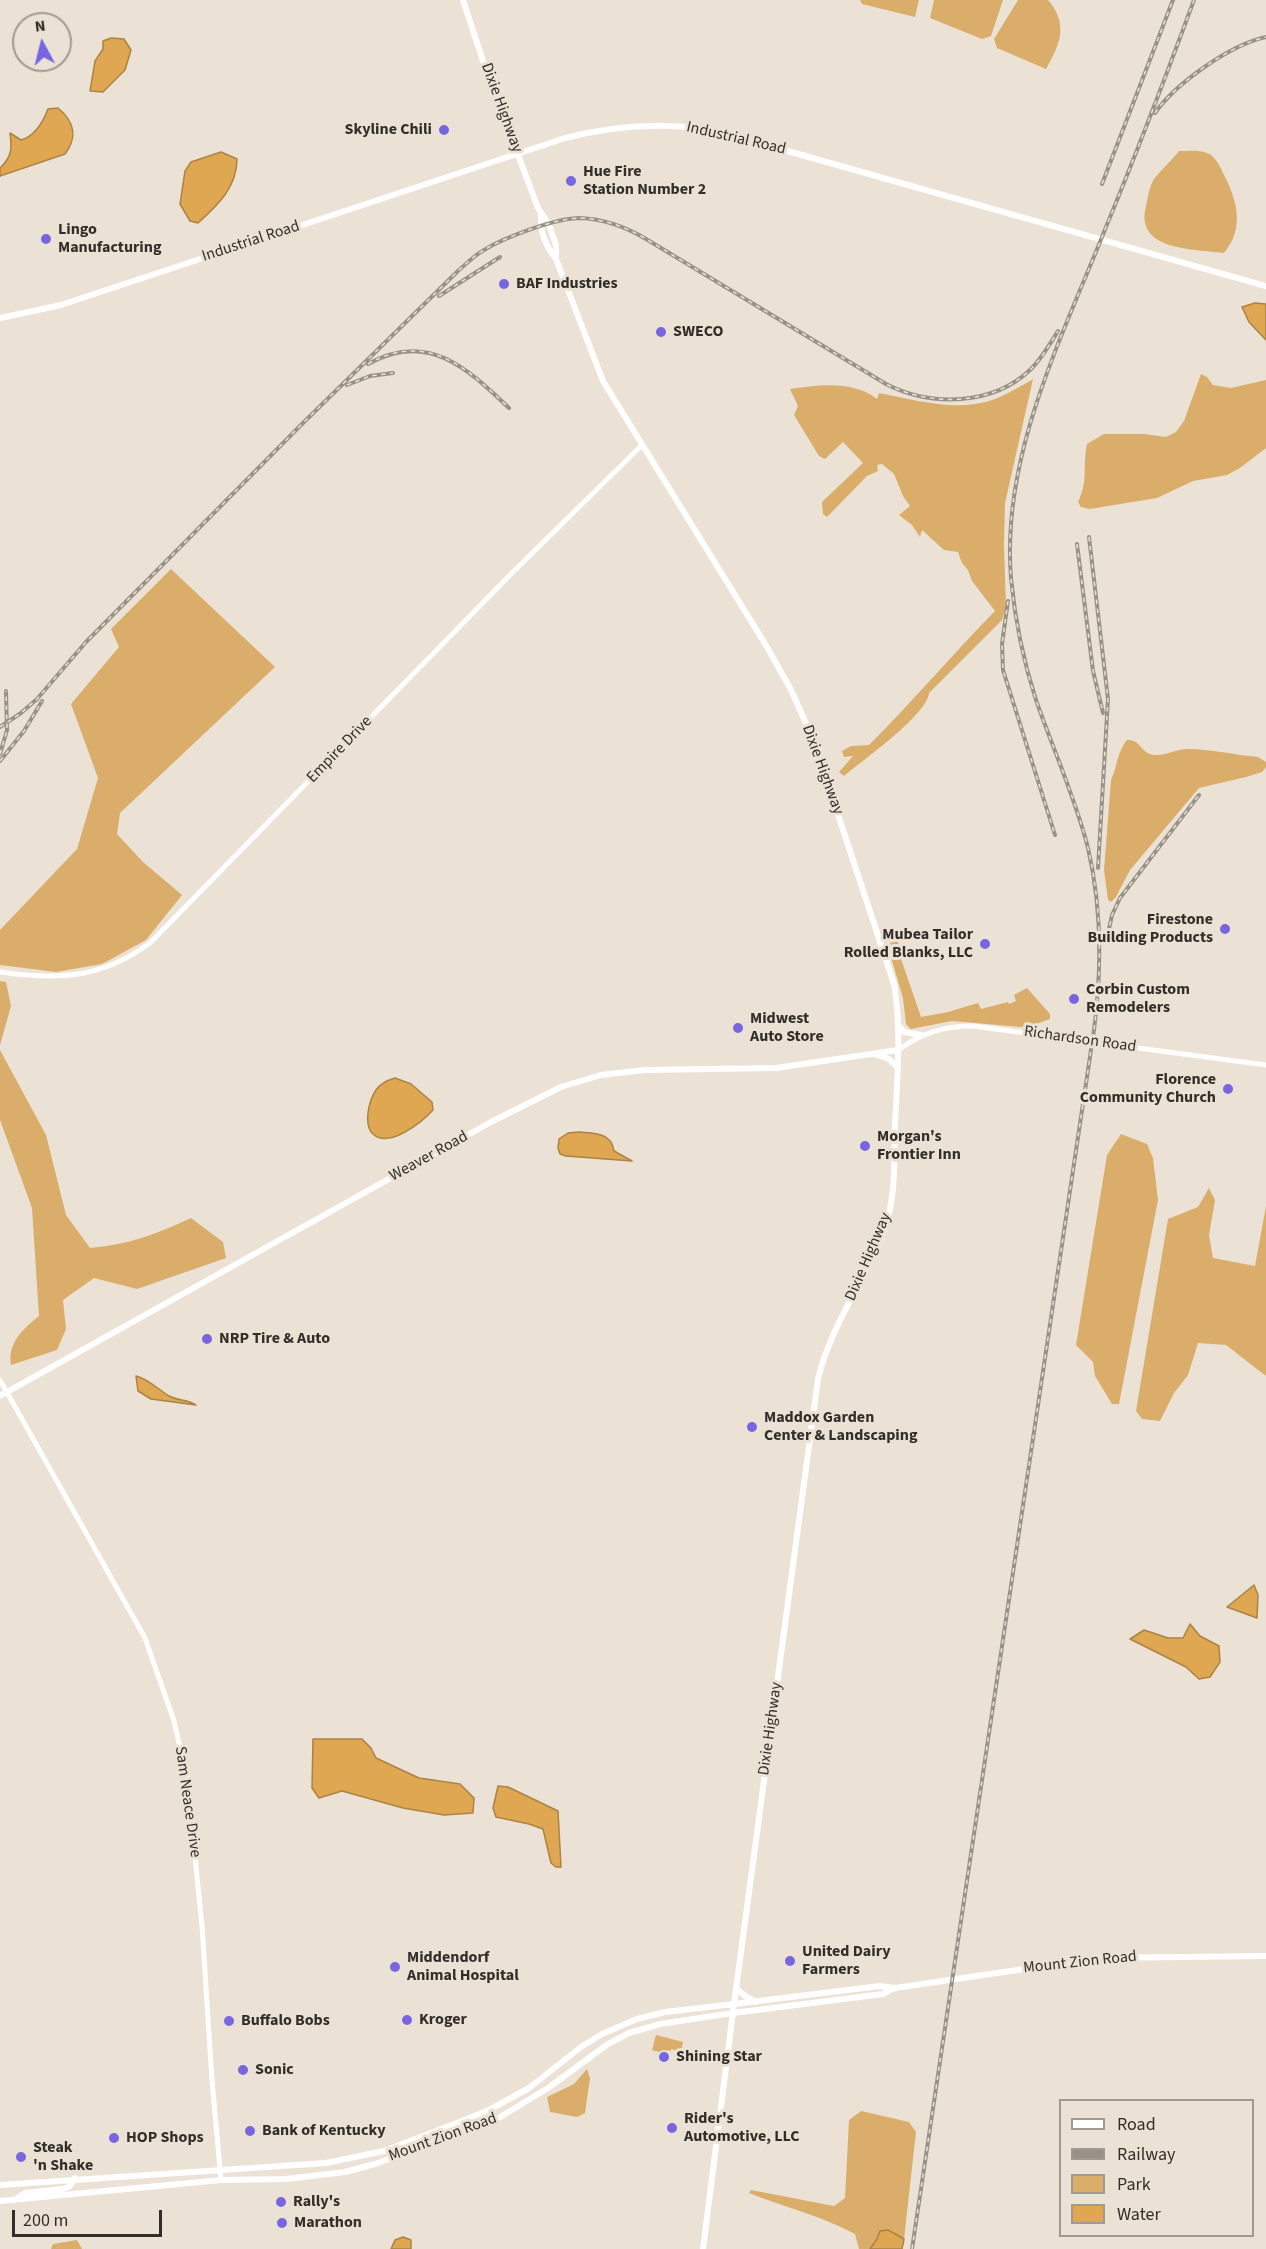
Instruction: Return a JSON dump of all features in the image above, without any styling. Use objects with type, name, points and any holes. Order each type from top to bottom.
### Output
[{"type":"main road","name":"Dixie Highway","points":[[463,0],[518,154],[541,214],[549,225],[556,245],[556,259],[603,381],[749,616],[801,712],[837,807],[894,984],[898,1026],[898,1068],[891,1208],[880,1240],[828,1349],[818,1379],[703,2249]]},
{"type":"main road","name":"Industrial Road","points":[[0,318],[67,303],[579,135],[615,128],[658,126],[702,129],[752,141],[1266,286]]},
{"type":"main road","points":[[898,1026],[904,1032],[921,1035]]},
{"type":"main road","name":"Weaver Road","points":[[3,1394],[491,1122],[561,1087],[625,1072],[754,1070],[898,1050]]},
{"type":"main road","points":[[875,1054],[889,1059],[898,1068]]},
{"type":"main road","name":"Mount Zion Road","points":[[0,2185],[75,2178],[326,2163],[397,2147],[491,2109],[529,2088],[583,2046],[616,2027],[655,2014],[880,1986],[895,1988],[1099,1958],[1266,1956]]},
{"type":"main road","points":[[736,1988],[756,2002]]},
{"type":"main road","name":"Mount Zion Road","points":[[0,2201],[221,2180],[286,2179],[345,2172],[375,2164],[497,2119],[548,2088],[603,2047],[629,2033],[660,2024],[883,1994],[895,1988]]},
{"type":"main road","points":[[15,2199],[25,2193],[69,2187],[75,2178]]},
{"type":"street","name":"Empire Drive","points":[[0,972],[48,978],[76,975],[121,961],[150,942],[512,573],[642,446]]},
{"type":"street","name":"Richardson Road","points":[[898,1050],[921,1035],[957,1026],[1047,1035],[1266,1065]]},
{"type":"street","name":"Sam Neace Drive","points":[[0,1380],[3,1394],[145,1638],[174,1721],[187,1778],[202,1926],[221,2180]]},
{"type":"green space","points":[[860,0],[919,0],[915,17],[862,4]]},
{"type":"green space","points":[[934,0],[1003,0],[991,36],[982,39],[930,18]]},
{"type":"green space","points":[[1018,0],[1048,0],[1059,18],[1058,43],[1046,69],[997,48],[994,39]]},
{"type":"green space","points":[[1179,151],[1200,151],[1211,155],[1219,164],[1229,185],[1235,204],[1237,224],[1231,243],[1224,253],[1169,245],[1157,240],[1149,232],[1145,221],[1151,185],[1156,176]]},
{"type":"green space","points":[[1201,374],[1207,377],[1213,385],[1231,388],[1266,380],[1266,448],[1227,475],[1193,481],[1157,498],[1090,509],[1081,507],[1078,502],[1084,480],[1087,444],[1104,434],[1144,434],[1166,437],[1176,432],[1184,421]]},
{"type":"green space","points":[[1033,379],[1005,503],[1006,607],[1002,620],[929,693],[926,702],[906,725],[844,776],[839,772],[853,756],[844,757],[842,751],[851,746],[869,745],[995,611],[972,581],[958,552],[944,550],[922,530],[920,537],[912,525],[899,515],[910,506],[894,474],[882,464],[877,465],[878,471],[867,476],[827,517],[823,514],[822,502],[863,463],[843,442],[825,459],[819,456],[794,415],[798,406],[790,389],[812,386],[846,386],[877,399],[879,393],[922,402],[966,405],[995,399]]},
{"type":"green space","points":[[171,569],[275,667],[120,813],[117,834],[143,862],[182,895],[146,940],[102,964],[56,972],[0,965],[0,930],[77,849],[98,778],[71,704],[119,647],[111,629]]},
{"type":"green space","points":[[1127,740],[1132,740],[1146,752],[1154,755],[1183,749],[1205,750],[1258,757],[1266,762],[1266,767],[1262,772],[1199,788],[1130,870],[1111,902],[1108,900],[1104,870],[1111,780]]},
{"type":"green space","points":[[897,941],[903,951],[899,953],[921,1017],[978,1003],[981,1009],[1008,1002],[1009,1004],[1016,1001],[1014,995],[1027,988],[1050,1014],[1050,1019],[1021,1027],[952,1021],[911,1029],[906,1024],[903,998],[890,954],[890,943]]},
{"type":"green space","points":[[0,981],[6,982],[11,1006],[0,1045]]},
{"type":"green space","points":[[0,1050],[46,1135],[66,1215],[90,1248],[142,1238],[191,1218],[223,1242],[226,1258],[137,1289],[94,1278],[63,1300],[66,1329],[57,1350],[11,1365],[10,1357],[14,1343],[22,1331],[39,1316],[32,1208],[0,1120]]},
{"type":"green space","points":[[1121,1134],[1147,1144],[1153,1158],[1158,1200],[1119,1404],[1112,1404],[1095,1376],[1093,1362],[1076,1345],[1107,1155]]},
{"type":"green space","points":[[1209,1188],[1215,1200],[1209,1235],[1213,1258],[1255,1266],[1266,1206],[1266,1376],[1226,1345],[1198,1343],[1188,1375],[1174,1393],[1160,1421],[1142,1419],[1136,1411],[1168,1219],[1198,1207]]},
{"type":"green space","points":[[656,2035],[683,2042],[681,2052],[671,2049],[671,2051],[667,2050],[666,2054],[652,2050]]},
{"type":"green space","points":[[587,2069],[590,2078],[585,2113],[577,2117],[550,2112],[547,2097],[574,2084]]},
{"type":"green space","points":[[861,2111],[909,2122],[916,2132],[904,2239],[888,2230],[870,2249],[859,2249],[855,2234],[749,2193],[751,2190],[834,2206],[845,2198],[849,2120]]},
{"type":"green space","points":[[77,2240],[82,2249],[51,2249],[53,2244]]},
{"type":"water","points":[[111,38],[124,39],[131,50],[125,70],[103,92],[90,91],[95,61],[103,49],[103,41]]},
{"type":"water","points":[[58,108],[68,118],[73,135],[65,154],[0,176],[0,168],[10,152],[10,133],[21,140],[26,138],[38,128],[48,109]]},
{"type":"water","points":[[221,152],[237,159],[230,187],[213,209],[198,223],[190,221],[180,204],[185,171],[191,162]]},
{"type":"water","points":[[1255,303],[1266,304],[1266,340],[1249,322],[1242,307]]},
{"type":"water","points":[[395,1078],[411,1084],[432,1102],[433,1110],[405,1132],[388,1138],[380,1138],[373,1134],[368,1125],[369,1106],[378,1088],[384,1082]]},
{"type":"water","points":[[579,1132],[606,1137],[613,1145],[614,1151],[632,1161],[560,1154],[559,1139],[568,1133]]},
{"type":"water","points":[[136,1376],[169,1396],[196,1405],[151,1399],[138,1391]]},
{"type":"water","points":[[1254,1585],[1258,1595],[1257,1618],[1227,1607]]},
{"type":"water","points":[[1190,1624],[1200,1636],[1219,1646],[1220,1662],[1210,1677],[1199,1679],[1186,1667],[1130,1639],[1144,1630],[1168,1638],[1183,1638]]},
{"type":"water","points":[[313,1739],[362,1739],[371,1748],[376,1758],[419,1778],[460,1784],[474,1798],[473,1813],[444,1815],[403,1808],[342,1791],[319,1798],[312,1788]]},
{"type":"water","points":[[498,1786],[508,1787],[558,1811],[561,1867],[556,1867],[551,1863],[543,1829],[496,1817],[493,1808]]},
{"type":"water","points":[[888,2230],[904,2239],[902,2249],[870,2249],[880,2231]]},
{"type":"water","points":[[403,2237],[411,2240],[411,2249],[391,2249],[395,2240]]},
{"type":"railway","points":[[1102,184],[1173,0]]},
{"type":"railway","points":[[912,2249],[1094,1030],[1098,984],[1098,916],[1088,848],[1036,700],[1017,625],[1011,578],[1010,532],[1015,487],[1025,442],[1054,354],[1140,142],[1194,0]]},
{"type":"railway","points":[[1155,113],[1164,101],[1205,67],[1236,48],[1266,37]]},
{"type":"railway","points":[[0,727],[37,699],[86,642],[302,424],[459,270],[481,252],[517,234],[558,221],[580,218],[623,227],[886,384],[922,397],[961,399],[999,390],[1016,381],[1031,369],[1058,331]]},
{"type":"railway","points":[[439,296],[500,257]]},
{"type":"railway","points":[[368,364],[390,355],[410,351],[428,353],[462,368],[509,408]]},
{"type":"railway","points":[[347,385],[370,376],[393,373]]},
{"type":"railway","points":[[1089,537],[1108,699],[1098,868]]},
{"type":"railway","points":[[1077,544],[1093,671],[1103,713]]},
{"type":"railway","points":[[1008,601],[1002,644],[1003,670],[1055,835]]},
{"type":"railway","points":[[0,754],[7,730],[6,691]]},
{"type":"railway","points":[[0,761],[24,731],[42,701]]},
{"type":"railway","points":[[1106,943],[1112,915],[1120,898],[1199,795]]},
{"type":"place","name":"Skyline Chili","points":[[444,130]]},
{"type":"place","name":"Hue Fire Station Number 2","points":[[571,181]]},
{"type":"place","name":"Lingo Manufacturing","points":[[46,239]]},
{"type":"place","name":"BAF Industries","points":[[504,284]]},
{"type":"place","name":"SWECO","points":[[661,332]]},
{"type":"place","name":"Firestone Building Products","points":[[1225,929]]},
{"type":"place","name":"Mubea Tailor Rolled Blanks, LLC","points":[[985,944]]},
{"type":"place","name":"Corbin Custom Remodelers","points":[[1074,999]]},
{"type":"place","name":"Midwest Auto Store","points":[[738,1028]]},
{"type":"place","name":"Florence Community Church","points":[[1228,1089]]},
{"type":"place","name":"Morgan's Frontier Inn","points":[[865,1146]]},
{"type":"place","name":"NRP Tire & Auto","points":[[207,1339]]},
{"type":"place","name":"Maddox Garden Center & Landscaping","points":[[752,1427]]},
{"type":"place","name":"United Dairy Farmers","points":[[790,1961]]},
{"type":"place","name":"Middendorf Animal Hospital","points":[[395,1967]]},
{"type":"place","name":"Kroger","points":[[407,2020]]},
{"type":"place","name":"Buffalo Bobs","points":[[229,2021]]},
{"type":"place","name":"Shining Star","points":[[664,2057]]},
{"type":"place","name":"Sonic","points":[[243,2070]]},
{"type":"place","name":"Rider's Automotive, LLC","points":[[672,2128]]},
{"type":"place","name":"Bank of Kentucky","points":[[250,2131]]},
{"type":"place","name":"HOP Shops","points":[[114,2138]]},
{"type":"place","name":"Steak 'n Shake","points":[[21,2157]]},
{"type":"place","name":"Rally's","points":[[281,2202]]},
{"type":"place","name":"Marathon","points":[[282,2223]]}]
